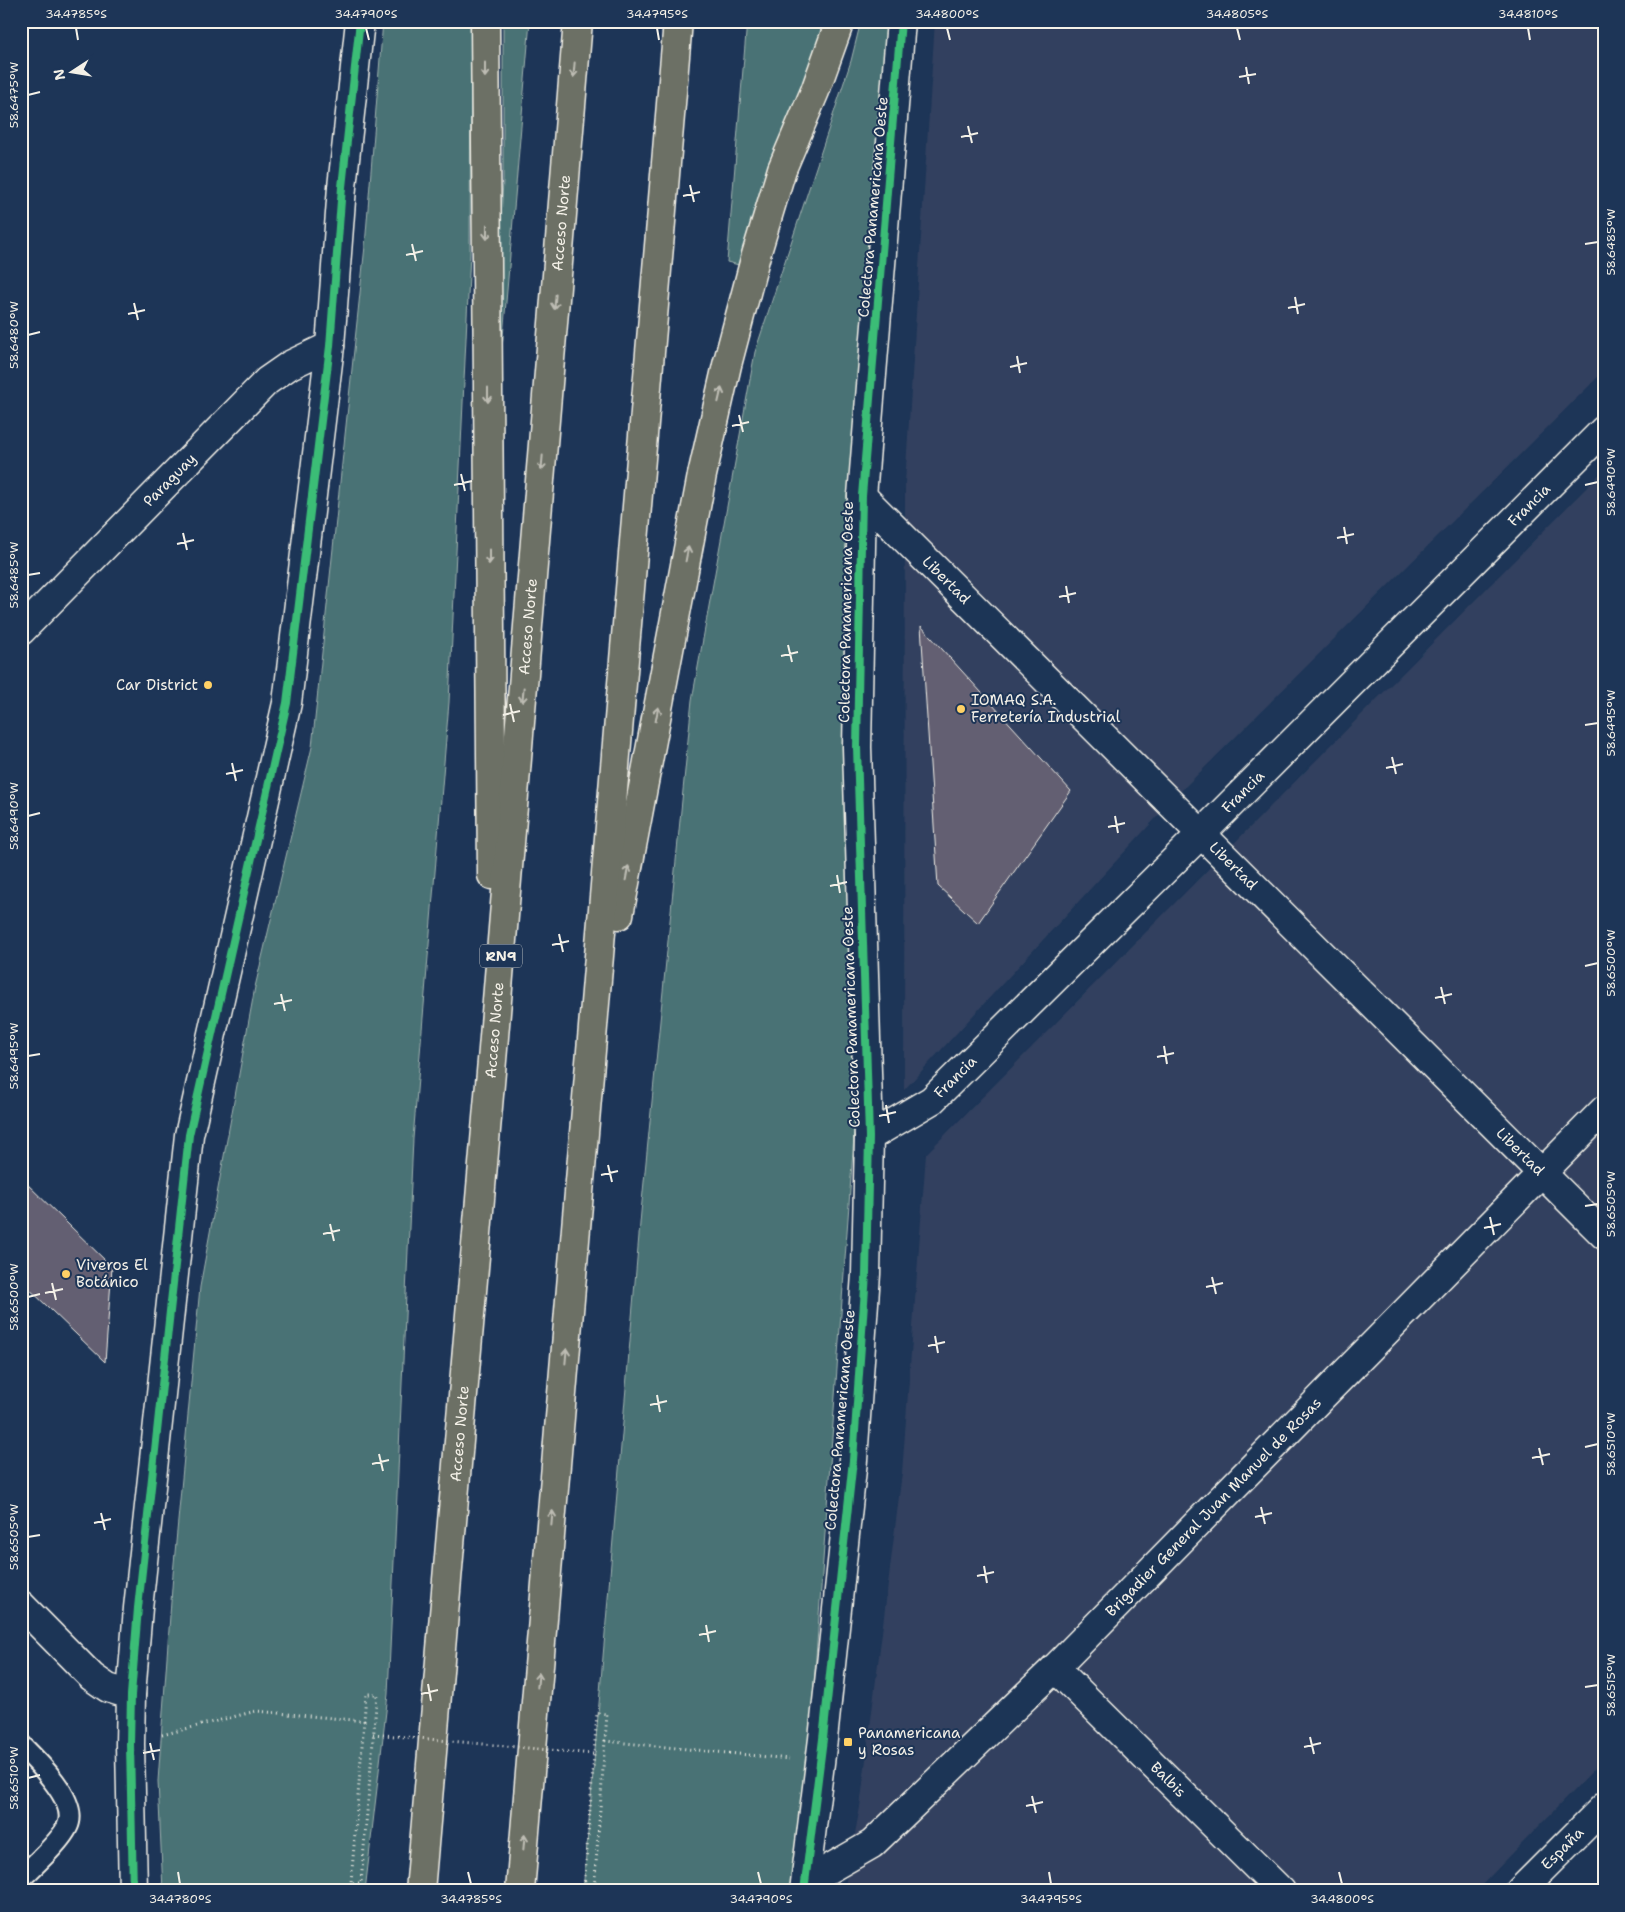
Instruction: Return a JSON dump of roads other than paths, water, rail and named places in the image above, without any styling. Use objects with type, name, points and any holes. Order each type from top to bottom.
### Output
[{"type":"highway","points":[[485,21],[493,1049]]},
{"type":"highway","name":"Acceso Norte","points":[[420,1891],[493,1049],[578,21]]},
{"type":"highway","points":[[520,1891],[678,21]]},
{"type":"highway","points":[[591,1059],[702,475],[727,365],[756,255],[782,169],[815,91],[840,21]]},
{"type":"street","points":[[133,1891],[131,1695],[139,1598],[189,1135],[287,702],[330,346],[342,188],[360,21]]},
{"type":"street","name":"Colectora Panamericana Oeste","points":[[805,1886],[853,1460],[866,1274],[868,1137],[856,747],[862,496],[901,21]]},
{"type":"street","name":"Paraguay","points":[[21,631],[267,381],[290,365],[330,346]]},
{"type":"street","name":"Francia","points":[[868,1137],[932,1100],[1202,833],[1604,430]]},
{"type":"street","name":"Libertad","points":[[862,496],[1604,1235]]},
{"type":"street","name":"Brigadier General Juan Manuel de Rosas","points":[[805,1886],[872,1844],[1055,1668],[1604,1110]]},
{"type":"street","points":[[21,1606],[92,1677],[108,1688],[131,1695]]},
{"type":"street","name":"Balbis","points":[[1055,1668],[1281,1891]]},
{"type":"street","name":"España","points":[[1520,1891],[1604,1807]]},
{"type":"lane","points":[[21,1745],[40,1765],[66,1799],[69,1822],[57,1842],[21,1878]]},
{"type":"place","name":"Car District","points":[[208,685]]},
{"type":"place","name":"IOMAQ S.A. Ferretería Industrial","points":[[961,709]]},
{"type":"place","name":"Viveros El Botánico","points":[[66,1274]]},
{"type":"place","name":"Panamericana y Rosas","points":[[848,1742]]}]
